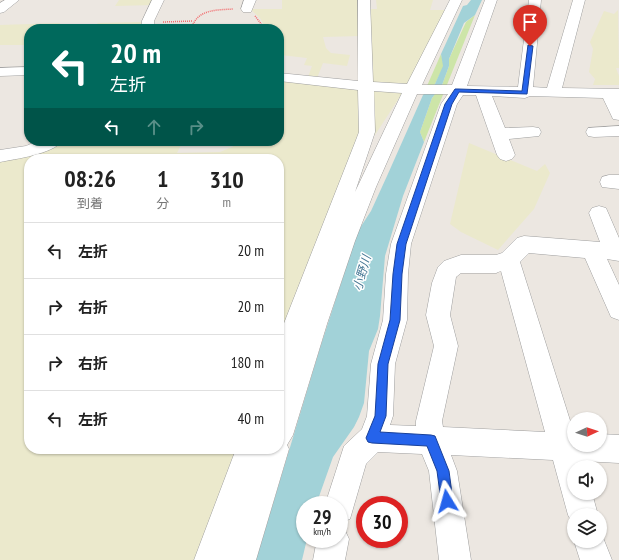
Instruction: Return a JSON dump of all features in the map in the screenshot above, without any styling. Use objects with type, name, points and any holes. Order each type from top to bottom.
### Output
[{"type":"street","points":[[0,9],[13,0]]},
{"type":"street","points":[[149,24],[158,0]]},
{"type":"street","points":[[284,354],[367,132],[364,0]]},
{"type":"street","points":[[284,419],[306,346],[355,215],[392,130],[415,89],[456,0]]},
{"type":"street","points":[[342,496],[354,456],[372,438],[380,416],[383,364],[395,320],[397,274],[401,244],[449,104],[491,0]]},
{"type":"street","points":[[525,92],[535,0]]},
{"type":"street","points":[[553,93],[579,0]]},
{"type":"street","points":[[0,72],[24,71]]},
{"type":"street","points":[[284,78],[366,86],[415,89],[482,92],[614,94],[619,115]]},
{"type":"street","points":[[482,92],[506,155]]},
{"type":"street","points":[[594,132],[619,131]]},
{"type":"street","points":[[498,134],[533,132]]},
{"type":"street","points":[[0,156],[29,151],[41,146]]},
{"type":"street","points":[[599,213],[619,310]]},
{"type":"street","points":[[455,560],[443,471],[431,440],[429,421],[446,346],[438,315],[442,283],[446,273],[452,267],[461,264],[496,264],[509,260],[524,244],[608,251]]},
{"type":"street","points":[[509,260],[567,460]]},
{"type":"street","points":[[372,438],[619,449]]},
{"type":"street","points":[[210,560],[248,454]]},
{"type":"street","points":[[240,560],[273,454]]},
{"type":"street","points":[[328,560],[331,548]]},
{"type":"street","points":[[592,548],[596,560]]},
{"type":"path","points":[[166,24],[192,21],[198,14],[249,4]]},
{"type":"shaded area","points":[[119,0],[156,0],[154,5],[115,6]]},
{"type":"shaded area","points":[[282,0],[359,0],[361,36],[323,37],[326,48],[331,53],[350,55],[347,66],[323,63],[317,78],[308,77],[312,66],[304,65],[307,58],[284,55],[284,24],[263,24],[260,18],[250,9],[282,9]]},
{"type":"shaded area","points":[[376,0],[433,0],[430,10],[446,10],[416,71],[406,85],[373,83],[368,9],[377,9]]},
{"type":"shaded area","points":[[618,10],[619,68],[616,68],[619,76],[619,85],[593,85],[595,79],[589,72],[593,49],[590,42],[604,11],[614,14]]},
{"type":"shaded area","points":[[144,22],[144,24],[97,24],[98,23]]},
{"type":"shaded area","points":[[60,23],[60,24],[30,24]]},
{"type":"shaded area","points":[[24,24],[24,45],[0,45],[0,25]]},
{"type":"shaded area","points":[[284,80],[360,88],[361,138],[284,335],[284,154],[24,154],[24,454],[238,454],[198,560],[0,560],[0,160],[43,146],[180,146],[177,153],[220,152],[232,147],[284,146]]},
{"type":"shaded area","points":[[371,91],[403,92],[375,135],[372,135]]},
{"type":"shaded area","points":[[469,143],[537,171],[545,164],[550,173],[534,209],[498,250],[461,232],[450,224]]},
{"type":"green space","points":[[475,15],[424,142],[420,132],[432,98],[442,85],[449,66],[449,59],[466,22]]},
{"type":"green space","points":[[441,54],[444,66],[435,84],[423,95]]},
{"type":"water","name":"小野川","points":[[471,0],[482,0],[475,15],[464,23],[449,59],[449,66],[442,85],[432,98],[420,132],[424,142],[403,196],[385,256],[378,329],[369,351],[364,403],[359,417],[354,427],[333,457],[319,496],[296,496],[296,548],[305,548],[302,560],[256,560],[320,348],[358,231],[371,211],[423,95],[435,84],[443,66],[441,54],[463,6],[467,5]]},
{"type":"route","points":[[447,501],[443,471],[431,440],[372,438],[380,416],[383,364],[395,320],[397,274],[401,244],[449,104],[458,90],[525,92],[530,46]]}]
